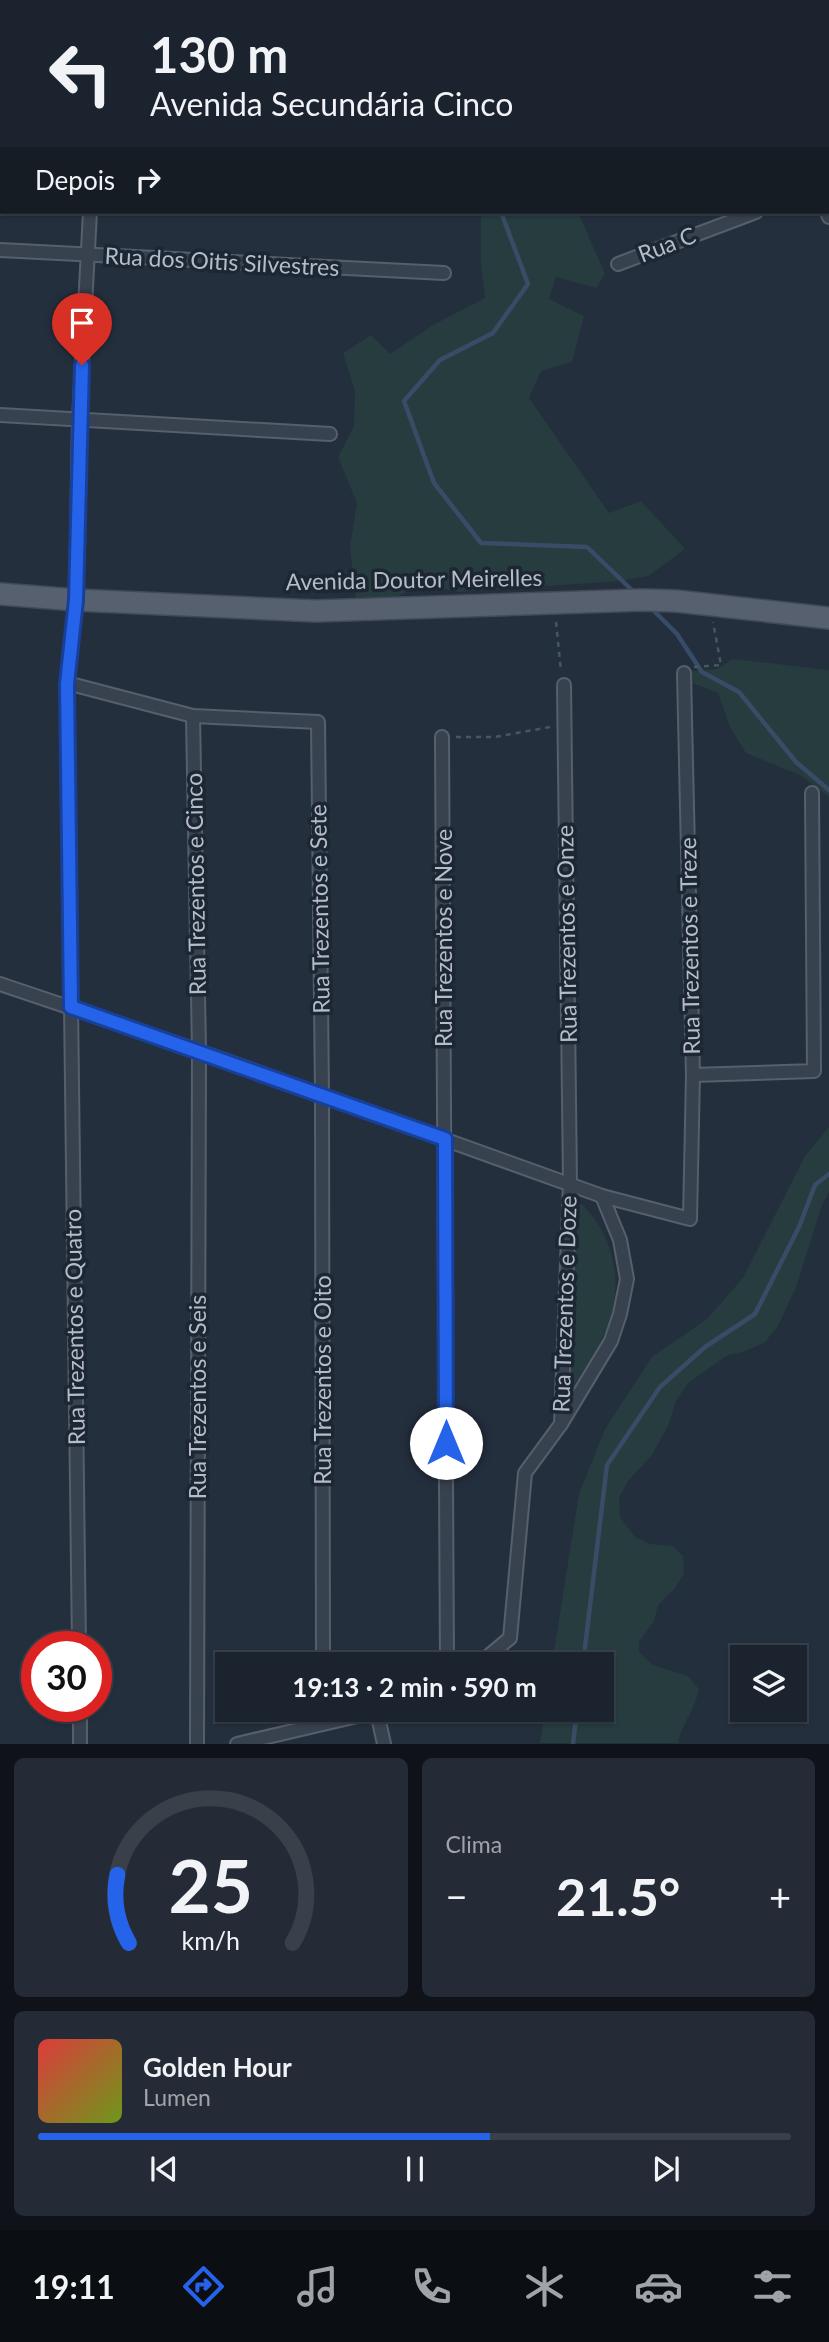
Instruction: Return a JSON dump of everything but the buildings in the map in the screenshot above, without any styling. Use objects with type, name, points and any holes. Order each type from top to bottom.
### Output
[{"type":"main road","name":"Avenida Doutor Meirelles","points":[[0,594],[316,611],[676,601],[829,618]]},
{"type":"street","name":"Rua Trezentos e Quatro","points":[[79,1631],[67,684],[76,600],[79,420],[90,214]]},
{"type":"street","name":"Rua C","points":[[618,264],[751,214]]},
{"type":"street","name":"Rua dos Oitis Silvestres","points":[[0,250],[444,273]]},
{"type":"street","points":[[0,415],[330,434]]},
{"type":"street","name":"Rua Trezentos e Treze","points":[[602,1196],[690,1219],[693,1075],[687,670]]},
{"type":"street","points":[[67,684],[193,716]]},
{"type":"street","name":"Rua Trezentos e Onze","points":[[564,685],[569,1183]]},
{"type":"street","name":"Rua Trezentos e Sete","points":[[193,716],[318,722],[322,1096]]},
{"type":"street","name":"Rua Trezentos e Cinco","points":[[193,716],[199,1051]]},
{"type":"street","name":"Rua Trezentos e Nove","points":[[442,737],[447,1652]]},
{"type":"street","points":[[693,1075],[814,1071],[812,793]]},
{"type":"street","points":[[0,985],[199,1051],[602,1196],[620,1240],[627,1279],[620,1314],[611,1341],[561,1424],[525,1473],[510,1638],[493,1652]]},
{"type":"street","name":"Rua Trezentos e Seis","points":[[197,1744],[199,1051]]},
{"type":"street","name":"Rua Trezentos e Oito","points":[[322,1096],[323,1652]]},
{"type":"street","name":"Rua Trezentos e Doze","points":[[561,1424],[569,1183]]},
{"type":"street","points":[[80,1722],[80,1744]]},
{"type":"street","points":[[237,1744],[258,1741],[310,1722]]},
{"type":"street","points":[[381,1722],[384,1744]]},
{"type":"path","points":[[554,603],[564,685]]},
{"type":"path","points":[[687,670],[721,665],[710,605]]},
{"type":"path","points":[[442,737],[495,737],[564,724]]},
{"type":"green space","points":[[481,214],[579,214],[605,274],[596,288],[556,277],[549,299],[584,316],[572,362],[541,371],[529,398],[609,513],[641,501],[685,549],[648,576],[620,581],[459,592],[423,585],[393,598],[356,597],[350,547],[357,503],[338,457],[354,426],[355,391],[343,353],[371,335],[390,354],[433,325],[485,298],[481,265]]},
{"type":"green space","points":[[733,659],[829,670],[829,797],[800,775],[746,753],[730,727],[718,693],[690,682],[687,674],[691,671],[717,669]]},
{"type":"green space","points":[[829,1127],[829,1192],[822,1205],[796,1287],[778,1326],[765,1342],[743,1352],[728,1355],[688,1383],[676,1401],[668,1426],[652,1455],[628,1481],[619,1498],[620,1517],[635,1537],[650,1544],[672,1546],[683,1556],[684,1574],[658,1605],[654,1621],[639,1642],[639,1652],[653,1665],[688,1676],[699,1689],[678,1743],[540,1743],[543,1722],[614,1722],[614,1652],[554,1652],[579,1494],[605,1429],[652,1357],[707,1319],[743,1278],[805,1156]]},
{"type":"green space","points":[[574,1198],[588,1210],[607,1241],[615,1277],[615,1295],[606,1331],[567,1397]]},
{"type":"waterway","points":[[502,214],[528,284],[493,333],[440,360],[404,401],[434,483],[481,543],[587,547],[635,593]]},
{"type":"waterway","points":[[651,608],[677,634],[702,672],[739,692],[796,762],[829,790]]},
{"type":"waterway","points":[[584,1652],[607,1465],[660,1387],[705,1347],[755,1314],[799,1227],[815,1185],[829,1174]]},
{"type":"waterway","points":[[573,1744],[576,1722]]},
{"type":"route","points":[[82,365],[76,600],[67,684],[71,1007],[445,1139],[446,1443]]}]
